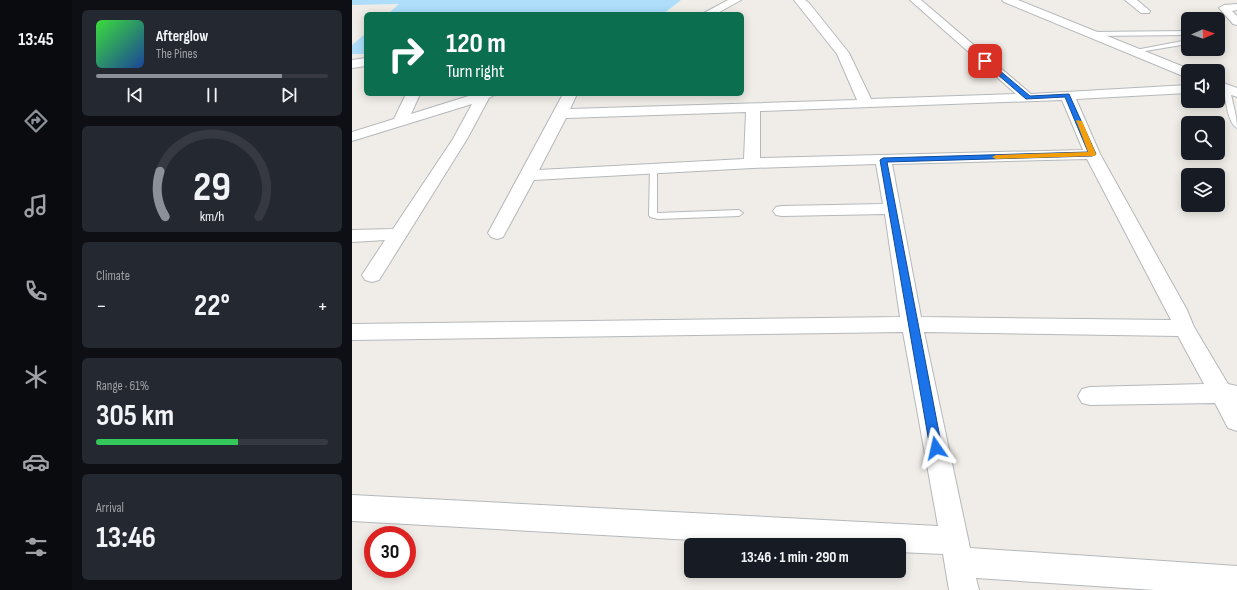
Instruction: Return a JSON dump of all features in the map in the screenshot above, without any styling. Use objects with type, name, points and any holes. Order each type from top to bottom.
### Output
[{"type":"street","points":[[711,12],[736,0]]},
{"type":"street","points":[[799,0],[805,5],[843,53],[866,104]]},
{"type":"street","points":[[915,0],[1028,98]]},
{"type":"street","points":[[1008,0],[1181,70]]},
{"type":"street","points":[[1130,0],[1145,11]]},
{"type":"street","points":[[1237,7],[1224,8],[1237,22]]},
{"type":"street","points":[[352,64],[364,62]]},
{"type":"street","points":[[561,114],[1028,98],[1181,89]]},
{"type":"street","points":[[400,122],[412,96]]},
{"type":"street","points":[[352,137],[484,96]]},
{"type":"street","points":[[372,275],[486,96]]},
{"type":"street","points":[[497,233],[529,175],[569,96]]},
{"type":"street","points":[[1067,96],[1092,154],[1177,310],[1184,328],[1229,393],[1237,421]]},
{"type":"street","points":[[752,163],[753,108]]},
{"type":"street","points":[[529,175],[752,163],[1092,154]]},
{"type":"street","points":[[883,160],[893,209],[912,324],[964,590]]},
{"type":"street","points":[[782,211],[893,209]]},
{"type":"street","points":[[352,236],[398,234]]},
{"type":"street","points":[[352,332],[912,324],[1184,328]]},
{"type":"street","points":[[1090,396],[1229,393]]},
{"type":"street","points":[[352,508],[956,552],[1237,581]]},
{"type":"lane","points":[[1090,34],[1181,33]]},
{"type":"lane","points":[[1133,51],[1181,43]]},
{"type":"lane","points":[[1225,88],[1237,126]]},
{"type":"lane","points":[[653,169],[653,215],[739,213]]},
{"type":"water","points":[[352,0],[681,0],[666,12],[390,12],[399,4],[352,5]]},
{"type":"water","points":[[364,35],[364,54],[352,54],[352,45]]},
{"type":"slow traffic","points":[[996,157],[1092,154],[1078,121]]},
{"type":"route","points":[[936,448],[883,160],[1092,154],[1067,96],[1028,98],[985,61]]}]
